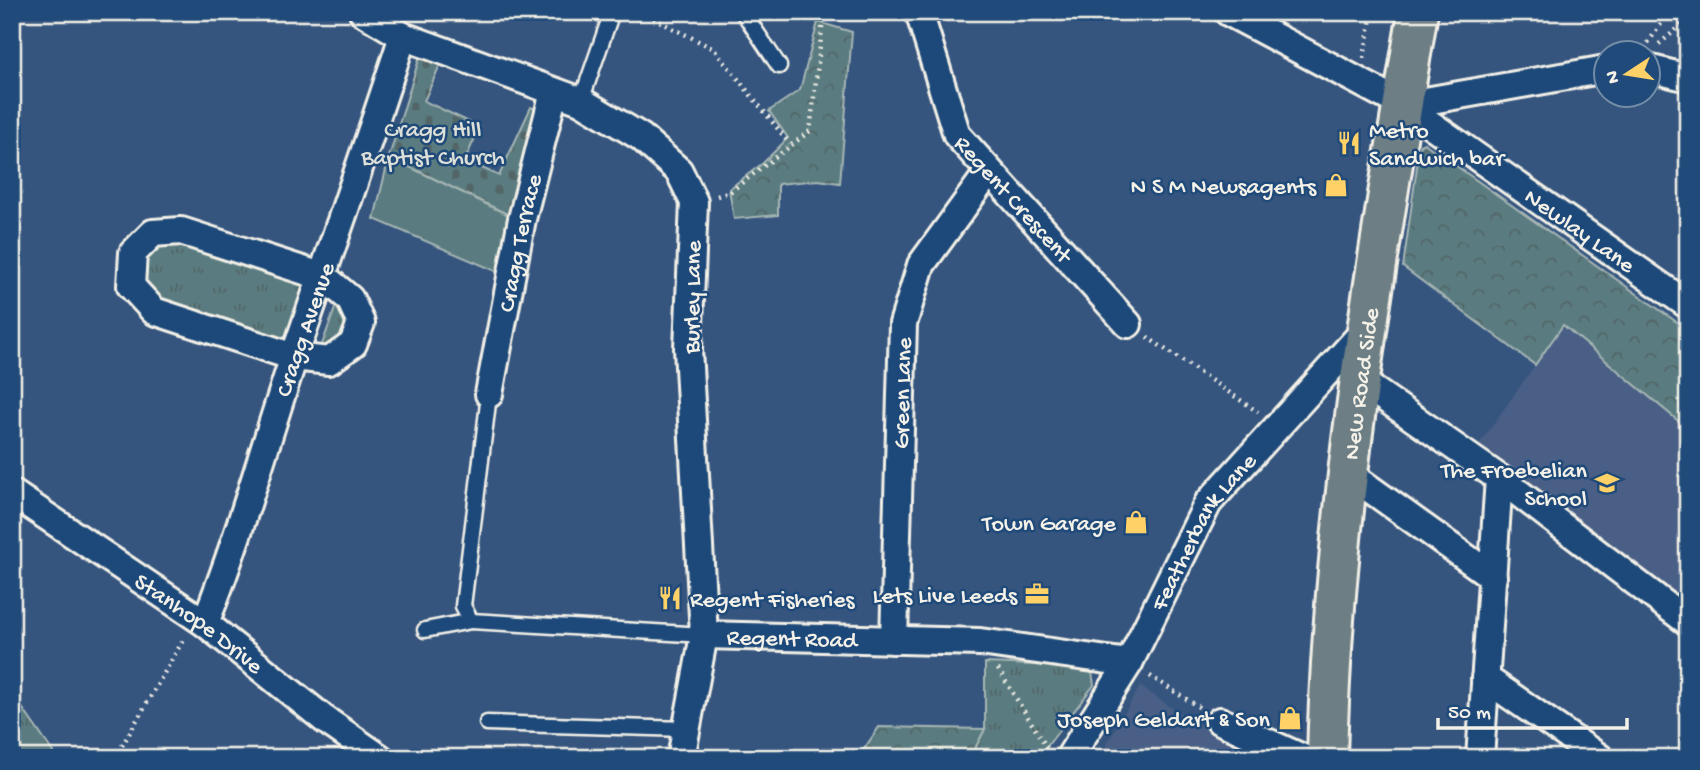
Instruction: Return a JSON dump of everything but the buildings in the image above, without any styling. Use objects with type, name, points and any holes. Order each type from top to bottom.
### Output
[{"type":"main road","name":"New Road Side","points":[[1327,758],[1348,473],[1359,380],[1418,12]]},
{"type":"street","name":"Regent Crescent","points":[[919,12],[957,135],[988,173],[1128,324]]},
{"type":"street","name":"Newlay Lane","points":[[1227,12],[1403,106],[1688,305]]},
{"type":"street","name":"Burley Lane","points":[[384,21],[581,101],[641,137],[679,172],[694,202],[688,349],[704,635],[681,758]]},
{"type":"street","name":"Cragg Avenue","points":[[201,620],[231,560],[294,357],[324,277],[384,21]]},
{"type":"street","points":[[1403,106],[1592,71]]},
{"type":"street","points":[[1662,72],[1688,78]]},
{"type":"street","name":"Cragg Terrace","points":[[488,399],[522,219],[554,92]]},
{"type":"street","name":"Green Lane","points":[[894,640],[903,324],[921,265],[988,173]]},
{"type":"street","points":[[181,231],[324,277],[350,299],[361,323],[353,344],[329,361],[294,357],[154,311],[131,286],[133,254],[153,233],[181,231]]},
{"type":"street","name":"Featherbank Lane","points":[[1069,758],[1129,663],[1208,503],[1367,328]]},
{"type":"street","points":[[1359,380],[1499,478],[1688,622]]},
{"type":"street","points":[[1348,473],[1493,577]]},
{"type":"street","points":[[1480,758],[1499,478]]},
{"type":"street","name":"Stanhope Drive","points":[[12,493],[201,620],[324,719],[380,758]]},
{"type":"street","name":"Regent Road","points":[[704,635],[980,642],[1129,663]]},
{"type":"street","points":[[1485,678],[1600,758]]},
{"type":"street","points":[[1229,730],[1303,758]]},
{"type":"lane","points":[[581,101],[612,12]]},
{"type":"lane","points":[[743,12],[779,66]]},
{"type":"lane","name":"Cragg Terrace","points":[[471,621],[463,606],[488,399]]},
{"type":"lane","name":"Regent Road","points":[[425,630],[471,621],[704,635]]},
{"type":"lane","points":[[488,723],[686,729]]},
{"type":"path","points":[[641,12],[714,49],[790,144]]},
{"type":"path","points":[[740,184],[810,131],[824,12]]},
{"type":"path","points":[[1360,83],[1371,12]]},
{"type":"path","points":[[1651,38],[1669,12]]},
{"type":"path","points":[[1662,41],[1688,20]]},
{"type":"path","points":[[1128,324],[1280,426]]},
{"type":"path","points":[[115,758],[201,620]]},
{"type":"path","points":[[980,642],[1053,758]]},
{"type":"path","points":[[1129,663],[1229,730]]},
{"type":"shaded area","name":"The Froebelian School","points":[[1563,325],[1688,429],[1688,606],[1478,446]]},
{"type":"shaded area","points":[[1140,686],[1190,720],[1224,734],[1224,741],[1261,758],[1099,758]]},
{"type":"green space","points":[[818,22],[852,32],[840,183],[818,180],[778,184],[778,215],[734,219],[729,189],[763,163],[788,138],[769,111],[800,90]]},
{"type":"green space","name":"Cragg Hill Baptist Church","points":[[420,56],[440,65],[424,101],[480,127],[465,160],[499,176],[531,107],[543,113],[515,218],[389,157]]},
{"type":"green space","points":[[1424,143],[1688,330],[1688,429],[1563,325],[1535,365],[1403,267],[1420,145]]},
{"type":"green space","points":[[389,157],[515,218],[498,272],[374,219]]},
{"type":"green space","points":[[181,240],[310,282],[287,342],[198,318],[158,303],[146,288],[144,265],[157,242]]},
{"type":"green space","points":[[338,300],[347,306],[349,337],[319,353]]},
{"type":"green space","points":[[985,663],[1087,667],[1092,672],[1094,685],[1038,758],[970,758],[985,729]]},
{"type":"green space","points":[[12,693],[57,758],[17,758],[12,751]]},
{"type":"green space","points":[[879,727],[985,729],[970,758],[790,758],[862,752]]},
{"type":"place","name":"Metro Sandwich bar","points":[[1349,143]]},
{"type":"place","name":"N S M Newsagents","points":[[1336,185]]},
{"type":"place","name":"The Froebelian School","points":[[1607,483]]},
{"type":"place","name":"Town Garage","points":[[1136,522]]},
{"type":"place","name":"Lets Live Leeds","points":[[1037,594]]},
{"type":"place","name":"Regent Fisheries","points":[[670,598]]},
{"type":"place","name":"Joseph Geldart & Son","points":[[1290,718]]}]
